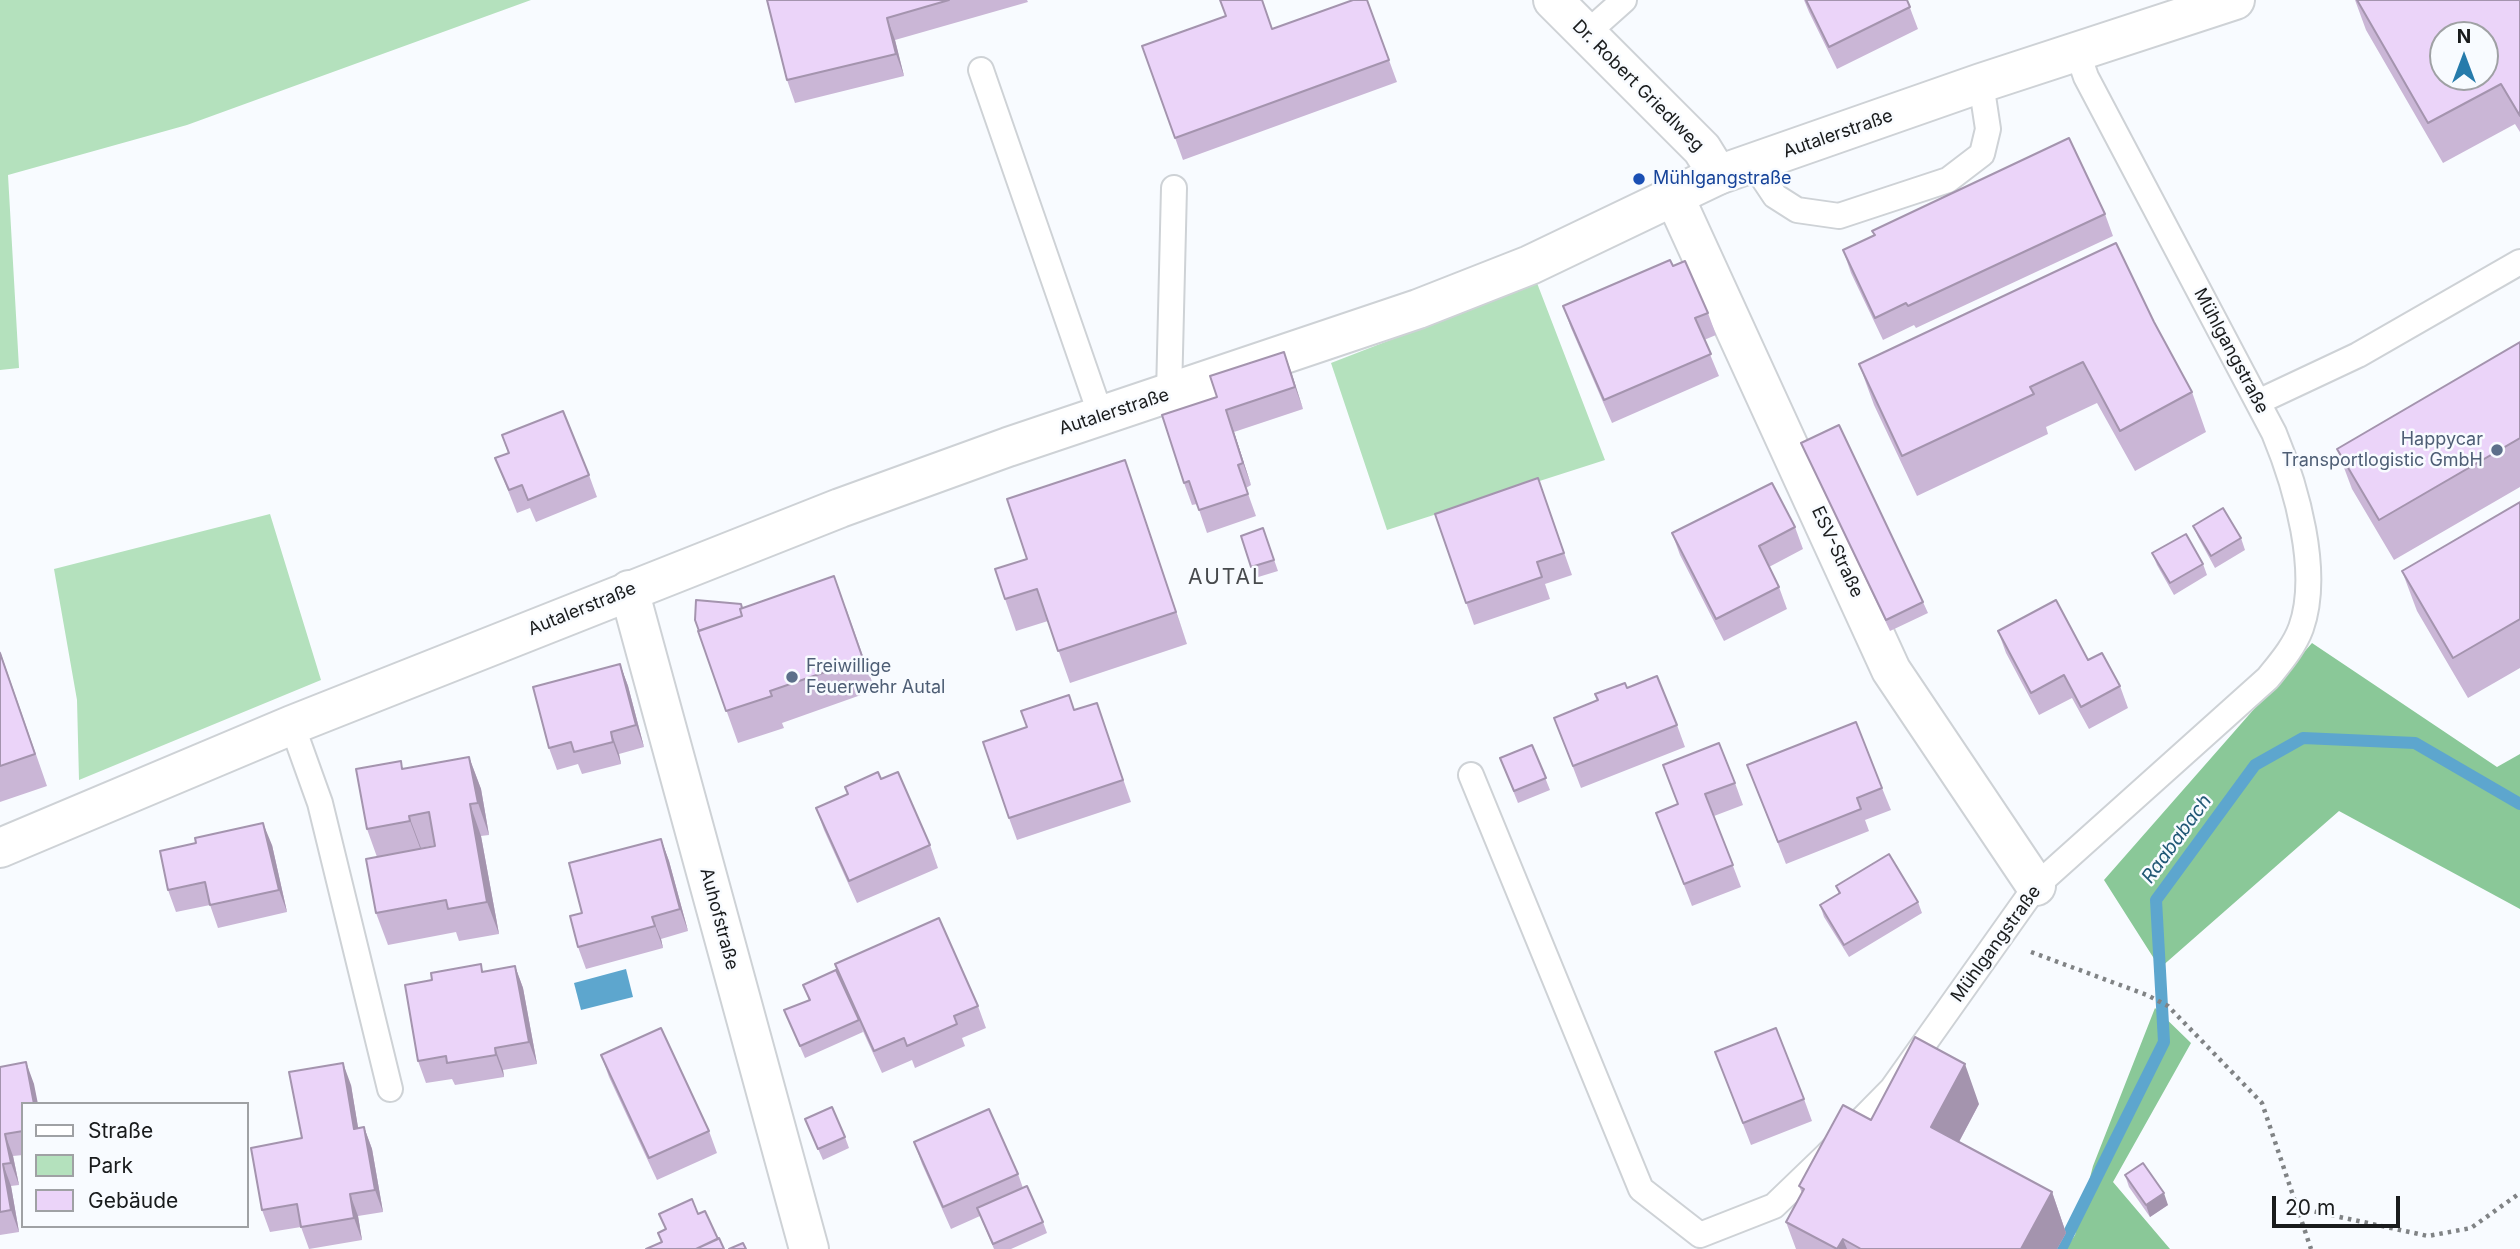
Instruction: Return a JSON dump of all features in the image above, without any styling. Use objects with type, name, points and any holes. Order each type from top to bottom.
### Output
[{"type":"main road","name":"Dr. Robert Griedlweg","points":[[1553,0],[1702,149],[1718,176]]},
{"type":"main road","name":"Autalerstraße","points":[[0,848],[292,725],[840,508],[1431,304],[1530,265],[1674,196],[1753,163],[1981,83],[2235,0]]},
{"type":"main road","name":"ESV-Straße","points":[[1674,196],[1891,670],[2036,886]]},
{"type":"main road","name":"Auhofstraße","points":[[629,590],[809,1249]]},
{"type":"lane","points":[[1587,33],[1624,0]]},
{"type":"lane","name":"Mühlgangstraße","points":[[1471,775],[1641,1189],[1700,1236],[1774,1206],[1826,1156],[1892,1089],[2036,886],[2268,678],[2287,655],[2302,628],[2307,584],[2301,513],[2292,476],[2258,402],[2086,77],[2077,51]]},
{"type":"lane","points":[[981,71],[1101,416]]},
{"type":"lane","points":[[1753,163],[1775,196],[1797,210],[1839,216],[1948,180],[1982,154],[1988,129],[1981,83]]},
{"type":"lane","points":[[1169,394],[1174,188]]},
{"type":"lane","points":[[2258,402],[2358,355],[2520,262]]},
{"type":"lane","points":[[292,725],[320,803],[390,1089]]},
{"type":"path","points":[[1998,940],[2147,995],[2168,1006],[2262,1102],[2311,1249]]},
{"type":"path","points":[[2298,1208],[2428,1236],[2471,1228],[2520,1193]]},
{"type":"green space","points":[[0,0],[531,0],[187,125],[8,175],[19,368],[0,370]]},
{"type":"green space","points":[[1537,283],[1605,460],[1387,530],[1331,363]]},
{"type":"green space","points":[[270,514],[321,680],[79,780],[77,700],[54,569]]},
{"type":"green space","points":[[2312,643],[2497,767],[2520,754],[2520,909],[2339,811],[2160,968],[2104,880]]},
{"type":"green space","points":[[2155,1008],[2191,1043],[2113,1182],[2170,1249],[2066,1249],[2075,1235],[2093,1166]]},
{"type":"water","points":[[626,969],[633,997],[581,1010],[574,983]]},
{"type":"building","points":[[767,0],[949,0],[887,18],[896,54],[787,80]]},
{"type":"building","points":[[1220,0],[1262,0],[1272,29],[1353,0],[1367,0],[1389,60],[1175,138],[1142,46],[1226,16]]},
{"type":"building","points":[[1806,0],[1907,0],[1910,7],[1829,47]]},
{"type":"building","points":[[2357,0],[2520,0],[2520,116],[2501,84],[2499,85],[2499,21],[2429,21],[2429,91],[2488,91],[2428,123]]},
{"type":"building","points":[[2069,138],[2105,214],[1908,306],[1906,303],[1875,318],[1843,250],[1875,235],[1872,231]]},
{"type":"building","points":[[2116,243],[2192,392],[2120,431],[2083,362],[2030,387],[2034,394],[1902,456],[1859,364]]},
{"type":"building","points":[[1670,260],[1673,266],[1685,261],[1708,313],[1695,318],[1711,354],[1604,400],[1563,306]]},
{"type":"building","points":[[2520,342],[2520,438],[2379,520],[2337,449]]},
{"type":"building","points":[[1284,352],[1295,387],[1226,410],[1243,463],[1238,465],[1248,494],[1199,510],[1189,481],[1184,483],[1162,415],[1217,397],[1210,376]]},
{"type":"building","points":[[563,411],[589,475],[528,500],[522,485],[509,490],[495,458],[509,453],[502,435]]},
{"type":"building","points":[[1839,425],[1923,602],[1886,620],[1801,443]]},
{"type":"building","points":[[1125,460],[1176,612],[1058,651],[1037,589],[1005,599],[995,569],[1027,559],[1007,499]]},
{"type":"building","points":[[1538,478],[1564,553],[1537,562],[1542,577],[1466,603],[1435,514]]},
{"type":"building","points":[[1772,483],[1795,527],[1759,546],[1779,587],[1716,619],[1672,533]]},
{"type":"building","points":[[2520,502],[2520,619],[2453,658],[2402,571]]},
{"type":"building","points":[[2223,508],[2241,538],[2211,556],[2193,526]]},
{"type":"building","points":[[1263,528],[1274,560],[1251,567],[1241,536]]},
{"type":"building","points":[[2186,534],[2203,564],[2170,583],[2152,553]]},
{"type":"building","name":"Freiwillige Feuerwehr Autal","points":[[834,576],[863,659],[770,691],[772,696],[726,711],[698,631],[742,616],[740,609]]},
{"type":"building","points":[[696,600],[741,604],[742,616],[699,631],[695,620]]},
{"type":"building","points":[[2056,600],[2088,660],[2102,653],[2120,686],[2081,707],[2064,675],[2031,693],[1998,631]]},
{"type":"building","points":[[0,653],[35,754],[0,766]]},
{"type":"building","points":[[620,664],[636,725],[611,732],[613,742],[574,752],[571,742],[549,748],[533,687]]},
{"type":"building","points":[[1657,676],[1677,725],[1573,766],[1554,718],[1598,700],[1595,694],[1625,683],[1627,688]]},
{"type":"building","points":[[1069,695],[1074,710],[1097,703],[1123,780],[1009,818],[983,742],[1027,727],[1021,711]]},
{"type":"building","points":[[1856,722],[1882,788],[1857,798],[1861,809],[1778,842],[1747,765]]},
{"type":"building","points":[[1719,743],[1735,783],[1705,794],[1733,865],[1684,884],[1656,813],[1678,804],[1663,765]]},
{"type":"building","points":[[1532,745],[1546,778],[1514,791],[1500,758]]},
{"type":"building","points":[[469,757],[478,803],[470,804],[487,902],[448,909],[446,900],[376,913],[366,859],[435,846],[429,812],[409,816],[410,821],[367,829],[356,769],[401,761],[402,769]]},
{"type":"building","points":[[878,772],[881,779],[898,772],[930,845],[849,881],[816,808],[848,794],[845,787]]},
{"type":"building","points":[[263,823],[279,890],[210,905],[205,882],[168,890],[160,851],[196,843],[195,838]]},
{"type":"building","points":[[661,839],[680,909],[652,917],[655,926],[578,947],[570,916],[582,913],[569,863]]},
{"type":"building","points":[[1889,854],[1918,902],[1844,945],[1820,905],[1840,893],[1836,886]]},
{"type":"building","points":[[939,918],[978,1006],[954,1016],[957,1024],[907,1046],[904,1038],[874,1051],[835,964]]},
{"type":"building","points":[[481,964],[482,972],[515,966],[529,1042],[495,1048],[496,1055],[447,1063],[446,1056],[418,1061],[405,985],[432,980],[431,973]]},
{"type":"building","points":[[836,970],[859,1020],[800,1046],[784,1010],[810,1000],[803,985]]},
{"type":"building","points":[[661,1028],[709,1131],[649,1158],[601,1055]]},
{"type":"building","points":[[1776,1028],[1804,1099],[1743,1123],[1715,1052]]},
{"type":"building","points":[[1915,1037],[1965,1064],[1931,1127],[2052,1192],[2021,1249],[1861,1249],[1843,1239],[1837,1249],[1786,1222],[1804,1189],[1799,1186],[1843,1105],[1871,1120]]},
{"type":"building","points":[[26,1062],[34,1102],[21,1102],[21,1131],[5,1134],[11,1163],[3,1164],[11,1210],[0,1212],[0,1067]]},
{"type":"building","points":[[343,1063],[354,1129],[364,1127],[375,1190],[350,1194],[354,1218],[301,1227],[297,1204],[262,1210],[251,1148],[302,1138],[289,1072]]},
{"type":"building","points":[[832,1107],[845,1137],[818,1149],[805,1119]]},
{"type":"building","points":[[989,1109],[1018,1174],[943,1207],[914,1142]]},
{"type":"building","points":[[2143,1163],[2164,1193],[2146,1205],[2125,1175]]},
{"type":"building","points":[[1027,1186],[1043,1222],[993,1244],[977,1208]]},
{"type":"building","points":[[692,1199],[698,1214],[705,1211],[718,1239],[696,1249],[646,1249],[662,1242],[658,1233],[666,1229],[659,1214]]},
{"type":"building","points":[[719,1238],[724,1249],[696,1249]]},
{"type":"building","points":[[743,1243],[746,1249],[729,1249]]},
{"type":"waterway","name":"Raababach","points":[[2061,1249],[2164,1042],[2156,900],[2255,765],[2303,738],[2415,743],[2520,804]]},
{"type":"place","name":"Mühlgangstraße","points":[[1639,179]]},
{"type":"place","name":"Happycar Transportlogistic GmbH","points":[[2497,450]]},
{"type":"place","name":"Freiwillige Feuerwehr Autal","points":[[792,677]]},
{"type":"district","name":"AUTAL","points":[[1227,578]]}]
